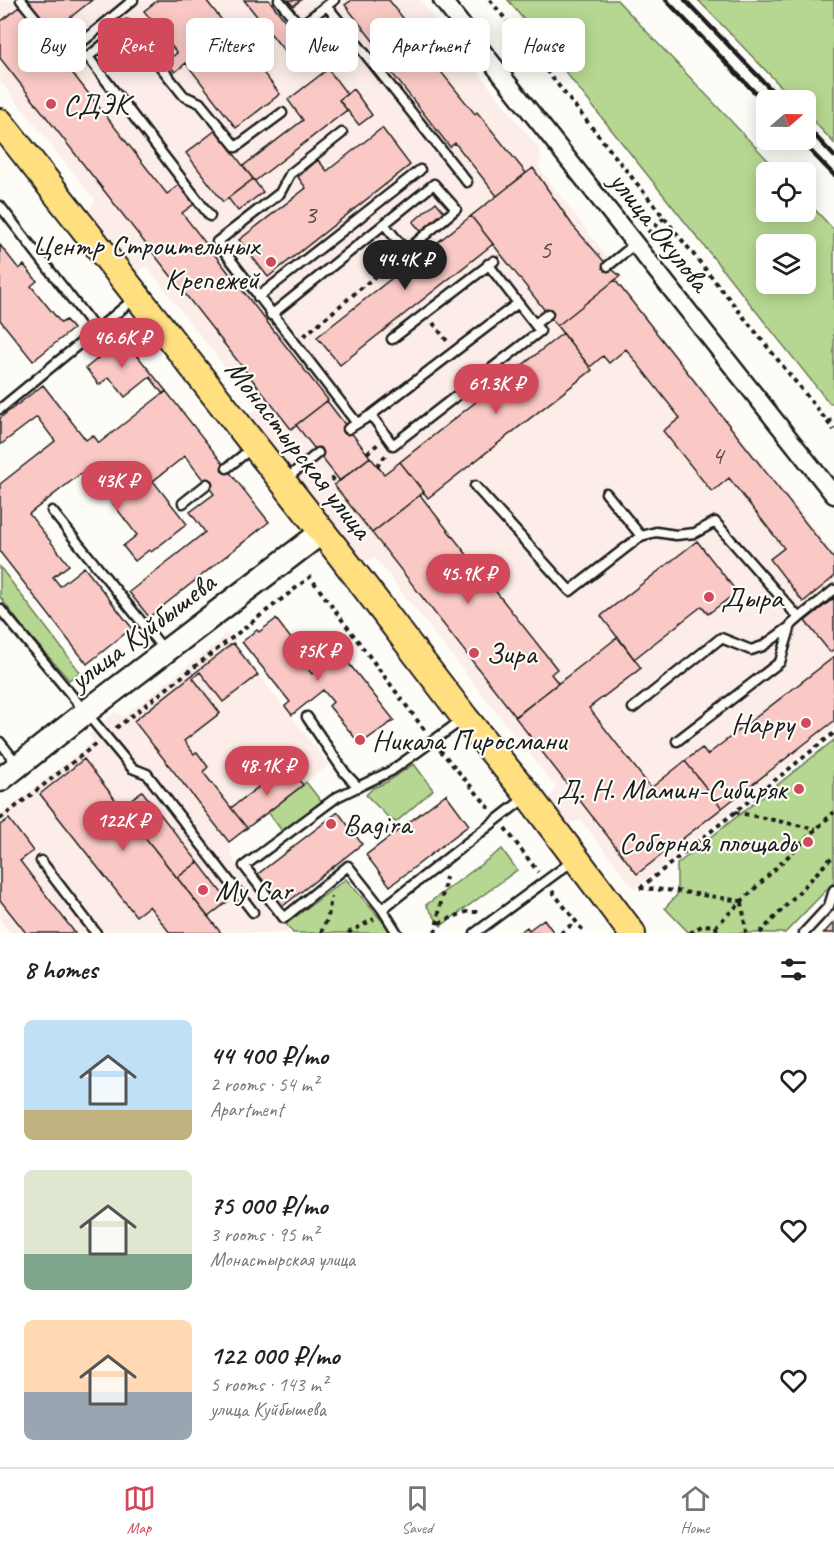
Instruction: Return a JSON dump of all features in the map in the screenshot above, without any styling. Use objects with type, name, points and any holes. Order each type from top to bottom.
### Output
[{"type":"main road","name":"Монастырская улица","points":[[0,122],[465,718],[528,795],[632,933]]},
{"type":"street","name":"улица Окулова","points":[[442,0],[834,495]]},
{"type":"street","name":"улица Куйбышева","points":[[0,780],[322,532]]},
{"type":"lane","points":[[21,0],[36,18]]},
{"type":"lane","points":[[86,39],[133,0]]},
{"type":"lane","points":[[279,0],[300,26],[334,0]]},
{"type":"lane","points":[[327,6],[467,182]]},
{"type":"lane","points":[[210,216],[88,57],[128,25],[184,96],[200,103],[236,147],[282,113]]},
{"type":"lane","points":[[342,134],[290,174],[280,193],[217,242],[271,315],[356,422]]},
{"type":"lane","points":[[258,297],[420,170]]},
{"type":"lane","points":[[271,315],[384,224],[434,184],[456,209],[406,251],[384,224]]},
{"type":"lane","points":[[0,206],[96,330]]},
{"type":"lane","points":[[608,266],[635,244]]},
{"type":"lane","points":[[371,415],[393,445],[540,331],[491,262],[392,339]]},
{"type":"lane","points":[[2,404],[137,297]]},
{"type":"lane","points":[[348,429],[356,422],[371,415],[456,352],[518,303]]},
{"type":"lane","points":[[535,324],[548,314]]},
{"type":"lane","points":[[227,468],[255,446]]},
{"type":"lane","points":[[282,481],[318,453]]},
{"type":"lane","points":[[183,503],[207,484]]},
{"type":"lane","points":[[475,486],[570,591],[641,536],[656,532],[676,535],[696,533],[715,522],[799,618]]},
{"type":"lane","points":[[606,493],[641,536]]},
{"type":"lane","points":[[52,511],[165,652]]},
{"type":"lane","points":[[633,708],[721,638],[751,650],[763,646],[834,590]]},
{"type":"lane","points":[[0,609],[132,768],[147,774],[253,912]]},
{"type":"lane","points":[[677,741],[780,662],[791,626]]},
{"type":"lane","points":[[307,717],[345,773],[358,787]]},
{"type":"lane","points":[[397,933],[382,909],[348,866],[284,918],[244,866],[337,797],[391,771],[465,718]]},
{"type":"lane","points":[[0,742],[18,766]]},
{"type":"lane","points":[[382,909],[528,795]]},
{"type":"lane","points":[[475,933],[576,859]]},
{"type":"lane","points":[[41,861],[96,933]]},
{"type":"lane","points":[[804,933],[832,908],[834,890]]},
{"type":"path","points":[[490,0],[834,430]]},
{"type":"path","points":[[635,244],[665,217]]},
{"type":"path","points":[[294,344],[406,251]]},
{"type":"path","points":[[425,313],[456,352]]},
{"type":"path","points":[[828,422],[834,419]]},
{"type":"path","points":[[324,486],[336,476]]},
{"type":"path","points":[[0,819],[310,577],[433,741],[498,818],[585,933]]},
{"type":"path","points":[[742,901],[640,888],[834,733]]},
{"type":"path","points":[[735,812],[816,829]]},
{"type":"path","points":[[716,927],[834,812]]},
{"type":"path","points":[[829,817],[834,821]]},
{"type":"path","points":[[760,933],[834,855]]},
{"type":"path","points":[[435,933],[449,858]]},
{"type":"path","points":[[321,933],[328,917],[332,898],[327,882]]},
{"type":"path","points":[[742,901],[746,933]]},
{"type":"path","points":[[348,933],[375,918],[382,909]]},
{"type":"path","points":[[438,923],[466,912],[482,912],[493,920]]},
{"type":"path","points":[[561,933],[576,921]]},
{"type":"path","points":[[690,933],[703,925],[716,927]]},
{"type":"path","points":[[716,927],[717,933]]},
{"type":"shaded area","points":[[0,0],[420,0],[434,18],[370,18],[370,72],[478,72],[540,150],[542,159],[538,166],[623,278],[619,283],[834,554],[834,729],[634,889],[581,820],[567,824],[548,801],[556,788],[375,558],[362,561],[250,415],[257,408],[146,266],[137,272],[89,210],[95,200],[0,81]]},
{"type":"shaded area","points":[[226,632],[329,765],[229,843],[232,857],[290,933],[10,933],[0,920],[0,815],[92,742],[90,733],[115,712],[124,716],[221,640]]},
{"type":"green space","points":[[508,0],[617,0],[770,162],[756,162],[756,222],[816,222],[816,211],[834,230],[834,401],[830,404],[565,72],[585,72],[585,18],[522,18]]},
{"type":"green space","points":[[698,0],[834,0],[834,143],[816,124],[816,90],[784,90]]},
{"type":"green space","points":[[0,567],[80,672],[69,680],[24,629],[0,597]]},
{"type":"green space","points":[[834,740],[834,882],[785,933],[689,933],[665,908],[677,895],[677,864]]},
{"type":"green space","points":[[414,764],[433,790],[396,822],[366,795],[373,788],[387,782]]},
{"type":"green space","points":[[306,782],[324,805],[288,832],[286,828],[282,831],[268,812]]},
{"type":"green space","points":[[502,849],[517,870],[441,926],[426,905]]},
{"type":"green space","points":[[346,879],[390,930],[386,933],[293,933],[286,924]]},
{"type":"building","points":[[26,0],[92,0],[70,18],[41,18]]},
{"type":"building","points":[[158,0],[206,0],[220,18],[186,18],[186,63],[175,72],[174,55],[177,53],[174,49],[174,18],[150,18],[144,11]]},
{"type":"building","points":[[244,0],[269,0],[286,22],[286,53],[274,38],[274,18],[258,18]]},
{"type":"building","points":[[288,0],[301,0],[293,6]]},
{"type":"building","points":[[352,0],[389,0],[403,18],[370,18],[370,37],[358,22],[358,18],[355,18],[345,5]]},
{"type":"building","points":[[20,6],[29,18],[18,18],[18,72],[72,72],[167,194],[179,185],[194,204],[182,213],[328,400],[291,429],[0,58],[0,22]]},
{"type":"building","points":[[193,72],[263,72],[280,94],[236,128]]},
{"type":"building","points":[[324,72],[330,72],[347,94],[339,100],[347,110],[255,181],[243,166],[303,120],[288,100]]},
{"type":"building","points":[[391,72],[441,72],[526,173],[497,196],[455,143],[450,147]]},
{"type":"building","points":[[353,89],[372,115],[359,125],[339,100]]},
{"type":"building","points":[[382,128],[410,165],[268,277],[239,240],[306,188],[298,177],[318,160],[327,171]]},
{"type":"building","points":[[216,130],[253,179],[223,202],[186,153]]},
{"type":"building","points":[[533,168],[573,226],[608,266],[620,276],[557,326],[471,216]]},
{"type":"building","points":[[253,179],[263,192],[238,211],[228,198]]},
{"type":"building","points":[[436,202],[446,214],[423,234],[413,222]]},
{"type":"building","points":[[471,216],[493,244],[340,365],[317,337]]},
{"type":"building","points":[[0,245],[19,269],[24,265],[37,281],[31,286],[61,323],[66,320],[73,329],[33,361],[0,320]]},
{"type":"building","points":[[615,280],[834,559],[834,577],[803,602],[770,559],[784,548],[729,478],[712,492],[663,431],[680,418],[626,349],[609,363],[603,356],[590,367],[557,326]]},
{"type":"building","points":[[563,333],[592,370],[428,498],[400,462]]},
{"type":"building","points":[[123,338],[166,391],[163,394],[150,377],[125,397],[109,377],[99,385],[86,368]]},
{"type":"building","points":[[43,385],[86,440],[93,435],[99,443],[166,391],[269,522],[149,617],[129,592],[205,532],[190,512],[214,494],[185,456],[153,481],[187,524],[151,552],[149,550],[135,561],[123,546],[137,535],[88,468],[29,514],[69,565],[53,577],[60,586],[84,567],[132,628],[87,664],[0,552],[0,484],[55,441],[37,417],[0,445],[0,418]]},
{"type":"building","points":[[327,401],[370,457],[340,481],[296,425]]},
{"type":"building","points":[[370,457],[384,474],[400,462],[424,492],[372,533],[334,485]]},
{"type":"building","points":[[420,495],[557,669],[551,674],[558,683],[516,717],[372,533]]},
{"type":"building","points":[[697,541],[737,592],[708,614],[702,606],[634,659],[601,616]]},
{"type":"building","points":[[834,598],[834,649],[830,652],[805,621]]},
{"type":"building","points":[[276,619],[305,657],[301,660],[312,674],[345,648],[351,656],[346,660],[394,720],[360,744],[329,706],[333,702],[323,690],[292,715],[285,706],[290,702],[242,642]]},
{"type":"building","points":[[618,637],[641,668],[589,708],[651,788],[685,761],[722,808],[637,874],[515,717]]},
{"type":"building","points":[[233,643],[258,675],[223,702],[200,672],[193,678],[220,713],[184,741],[194,754],[197,752],[208,767],[203,772],[247,828],[229,842],[134,721]]},
{"type":"building","points":[[834,657],[834,721],[722,808],[685,761],[702,748],[707,755]]},
{"type":"building","points":[[84,759],[221,933],[170,933],[149,906],[136,916],[40,794]]},
{"type":"building","points":[[287,765],[303,785],[247,828],[231,808]]},
{"type":"building","points":[[142,791],[198,862],[177,878],[121,807]]},
{"type":"building","points":[[446,794],[469,825],[390,886],[366,855]]},
{"type":"building","points":[[338,812],[362,844],[283,906],[258,874]]},
{"type":"building","points":[[9,819],[33,851],[20,861],[75,933],[26,933],[0,900],[0,825]]},
{"type":"building","name":"My Car","points":[[198,862],[228,901],[208,917],[177,878]]},
{"type":"building","points":[[544,919],[554,933],[519,933],[527,927],[529,930]]},
{"type":"building","points":[[834,922],[834,933],[824,933]]},
{"type":"railway","points":[[666,0],[756,94]]},
{"type":"railway","points":[[685,0],[771,90]]},
{"type":"railway","points":[[816,137],[834,156]]},
{"type":"railway","points":[[810,150],[834,175]]},
{"type":"place","name":"СДЭК","points":[[51,104]]},
{"type":"place","name":"Центр Строительных Крепежей","points":[[271,262]]},
{"type":"place","name":"Дыра","points":[[709,597]]},
{"type":"place","name":"Зира","points":[[474,653]]},
{"type":"place","name":"Happy","points":[[806,723]]},
{"type":"place","name":"Никала Пиросмани","points":[[360,740]]},
{"type":"place","name":"Д. Н. Мамин-Сибиряк","points":[[799,789]]},
{"type":"place","name":"Bagira","points":[[331,824]]},
{"type":"place","name":"Соборная площадь","points":[[808,842]]},
{"type":"place","name":"My Car","points":[[203,890]]}]
